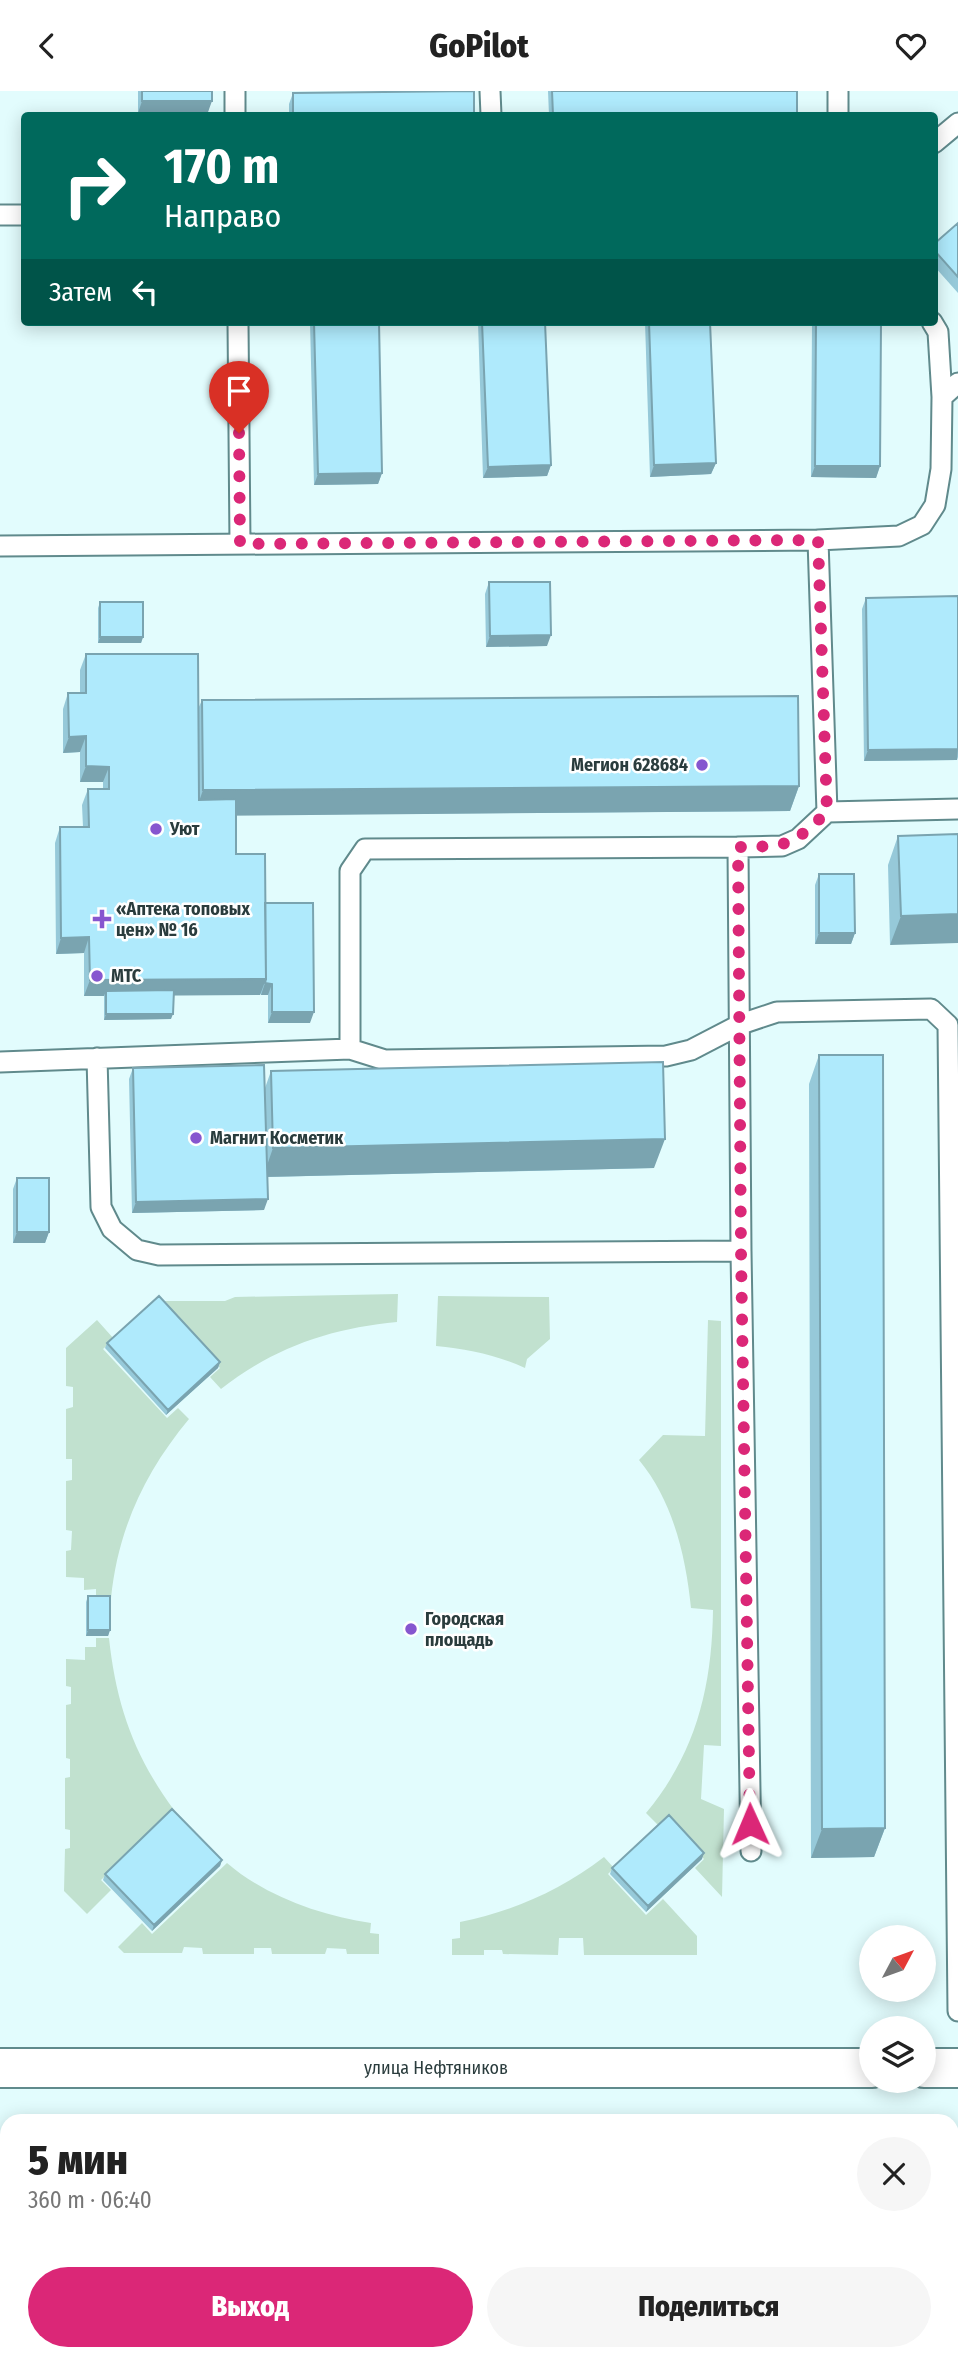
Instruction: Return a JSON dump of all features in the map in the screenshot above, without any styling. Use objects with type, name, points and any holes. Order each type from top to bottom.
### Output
[{"type":"main road","name":"улица Нефтяников","points":[[0,2068],[859,2068]]},
{"type":"main road","points":[[936,2068],[958,2068]]},
{"type":"lane","points":[[235,91],[235,112]]},
{"type":"lane","points":[[490,91],[491,112]]},
{"type":"lane","points":[[838,91],[838,112]]},
{"type":"lane","points":[[938,140],[958,124]]},
{"type":"lane","points":[[0,215],[21,215]]},
{"type":"lane","points":[[238,326],[240,544]]},
{"type":"lane","points":[[0,546],[818,540],[899,536],[922,524],[935,505],[941,468],[942,397],[938,332],[934,326]]},
{"type":"lane","points":[[942,397],[958,383]]},
{"type":"lane","points":[[818,540],[827,812]]},
{"type":"lane","points":[[350,1049],[349,871],[366,849],[782,846],[797,839],[827,812],[958,809]]},
{"type":"lane","points":[[738,847],[741,1251],[751,1851]]},
{"type":"lane","points":[[0,1062],[350,1049],[385,1061],[666,1056],[691,1050],[741,1024],[777,1012],[930,1009],[948,1025],[958,2011]]},
{"type":"lane","points":[[97,1058],[100,1207],[112,1229],[137,1251],[159,1255],[741,1251]]},
{"type":"green space","points":[[398,1294],[397,1322],[349,1329],[304,1342],[261,1362],[221,1389],[210,1377],[220,1368],[161,1303],[225,1301],[235,1297]]},
{"type":"green space","points":[[438,1296],[549,1297],[550,1339],[527,1359],[525,1368],[482,1353],[436,1346]]},
{"type":"green space","points":[[97,1320],[114,1339],[103,1349],[167,1418],[178,1408],[189,1419],[159,1460],[136,1503],[120,1548],[111,1598],[96,1598],[96,1589],[84,1590],[84,1578],[66,1577],[66,1551],[71,1550],[72,1531],[66,1530],[66,1481],[72,1480],[72,1459],[66,1459],[66,1409],[73,1407],[73,1387],[66,1386],[66,1348]]},
{"type":"green space","points":[[708,1320],[721,1321],[721,1746],[704,1745],[701,1799],[724,1809],[722,1897],[695,1868],[704,1859],[667,1819],[659,1826],[646,1813],[677,1767],[698,1718],[709,1666],[713,1610],[691,1608],[686,1569],[676,1530],[661,1493],[639,1460],[663,1435],[705,1436]]},
{"type":"green space","points":[[96,1638],[109,1638],[116,1685],[129,1729],[148,1770],[174,1810],[101,1880],[111,1890],[87,1914],[64,1891],[65,1849],[70,1848],[70,1830],[65,1829],[65,1778],[70,1777],[70,1759],[66,1758],[66,1705],[71,1704],[71,1687],[66,1686],[66,1659],[85,1660],[85,1647],[96,1647]]},
{"type":"green space","points":[[604,1857],[614,1868],[608,1874],[646,1915],[663,1899],[697,1936],[697,1955],[584,1955],[583,1938],[559,1938],[558,1955],[503,1954],[502,1950],[484,1950],[484,1955],[452,1955],[452,1939],[460,1938],[460,1922],[517,1906],[553,1890]]},
{"type":"green space","points":[[227,1863],[258,1885],[294,1903],[371,1923],[370,1933],[379,1934],[379,1954],[347,1954],[346,1949],[327,1948],[325,1954],[272,1954],[271,1948],[254,1948],[254,1954],[203,1954],[202,1948],[184,1947],[182,1953],[124,1953],[118,1947],[142,1923],[152,1934]]},
{"type":"building","points":[[142,91],[212,91],[212,101],[142,101]]},
{"type":"building","points":[[474,91],[474,112],[293,112],[293,93]]},
{"type":"building","points":[[552,91],[797,91],[797,112],[553,112]]},
{"type":"building","points":[[958,223],[958,277],[938,254],[938,240]]},
{"type":"building","points":[[314,326],[379,326],[382,473],[318,474]]},
{"type":"building","points":[[482,326],[545,326],[551,465],[488,467]]},
{"type":"building","points":[[649,326],[710,326],[716,463],[654,465]]},
{"type":"building","points":[[816,326],[881,326],[880,466],[815,466]]},
{"type":"building","points":[[489,582],[550,582],[551,635],[490,636]]},
{"type":"building","points":[[958,596],[958,749],[868,750],[866,598]]},
{"type":"building","points":[[100,602],[143,602],[143,637],[100,637]]},
{"type":"building","name":"Уют","points":[[86,654],[198,654],[199,800],[236,799],[236,854],[265,854],[266,979],[90,980],[89,937],[61,938],[60,827],[89,827],[88,789],[109,789],[109,767],[86,766],[86,736],[69,737],[68,693],[86,693]]},
{"type":"building","points":[[798,696],[799,786],[203,790],[202,700]]},
{"type":"building","points":[[958,834],[958,914],[901,916],[898,836]]},
{"type":"building","points":[[819,874],[854,874],[855,933],[819,933]]},
{"type":"building","points":[[265,903],[313,903],[314,1012],[272,1012],[272,984],[265,983]]},
{"type":"building","points":[[174,990],[173,1014],[106,1014],[106,991]]},
{"type":"building","points":[[819,1055],[883,1055],[885,1828],[822,1829]]},
{"type":"building","points":[[663,1062],[665,1139],[273,1148],[271,1071]]},
{"type":"building","name":"Магнит Косметик","points":[[264,1065],[268,1199],[136,1202],[133,1068]]},
{"type":"building","points":[[17,1178],[49,1178],[49,1232],[17,1232]]},
{"type":"building","points":[[159,1296],[220,1362],[168,1410],[107,1343]]},
{"type":"building","points":[[88,1596],[110,1596],[110,1630],[88,1630]]},
{"type":"building","points":[[172,1809],[222,1860],[154,1925],[105,1874]]},
{"type":"building","points":[[669,1815],[704,1853],[648,1906],[612,1868]]},
{"type":"place","name":"Мегион 628684","points":[[702,765]]},
{"type":"place","name":"Уют","points":[[156,829]]},
{"type":"place","name":"«Аптека топовых цен» № 16","points":[[102,919]]},
{"type":"place","name":"МТС","points":[[97,976]]},
{"type":"place","name":"Магнит Косметик","points":[[196,1138]]},
{"type":"place","name":"Городская площадь","points":[[411,1629]]},
{"type":"route","points":[[239,433],[240,544],[818,540],[827,812],[797,839],[782,846],[738,847],[750,1824]]}]
